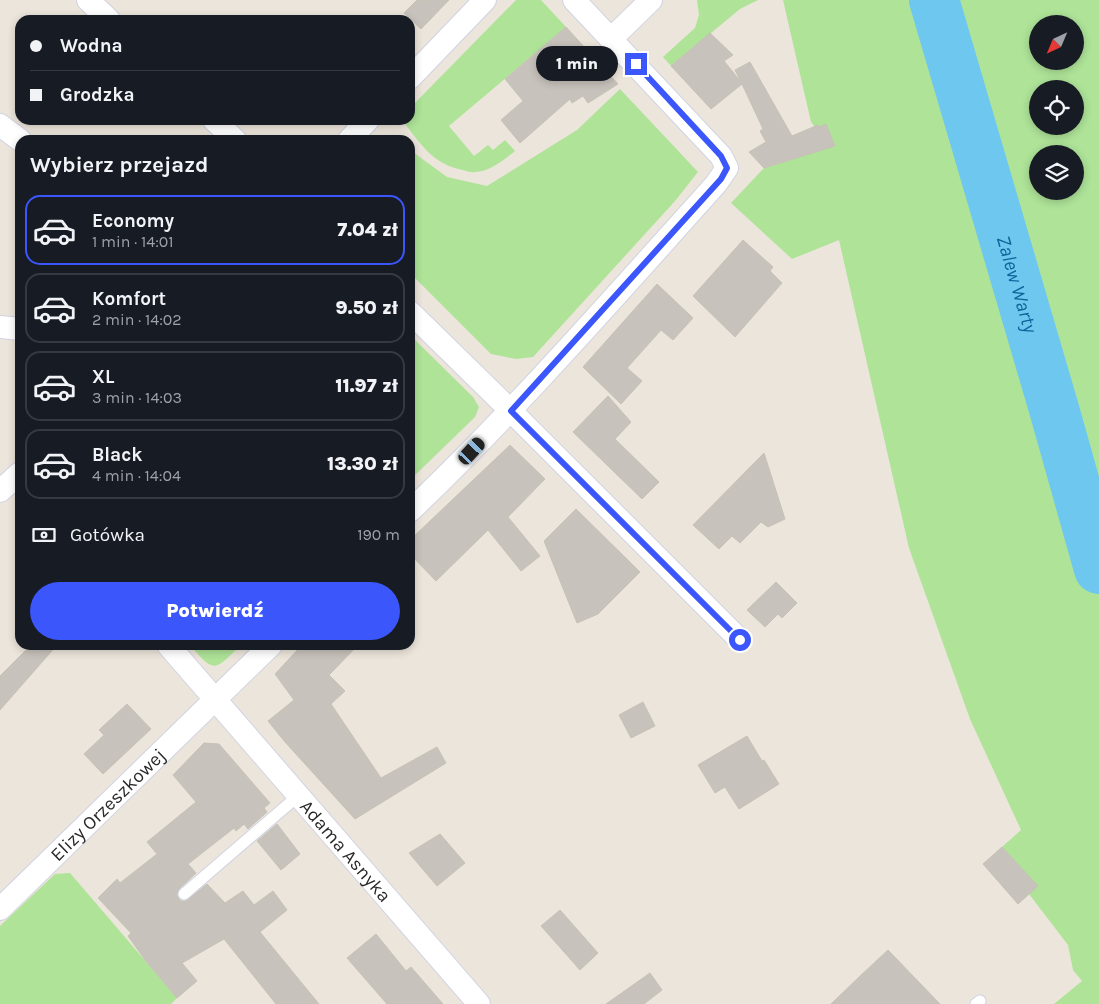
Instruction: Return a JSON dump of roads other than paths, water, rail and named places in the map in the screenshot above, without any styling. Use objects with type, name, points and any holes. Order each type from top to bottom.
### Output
[{"type":"street","points":[[88,0],[104,15]]},
{"type":"street","points":[[415,73],[485,0]]},
{"type":"street","points":[[415,506],[511,411],[721,179],[727,168],[721,156],[612,38],[574,0]]},
{"type":"street","points":[[612,38],[651,0]]},
{"type":"street","points":[[0,125],[15,136]]},
{"type":"street","points":[[219,125],[230,135]]},
{"type":"street","points":[[354,135],[363,125]]},
{"type":"street","points":[[415,317],[740,640]]},
{"type":"street","points":[[0,327],[15,328]]},
{"type":"street","points":[[0,491],[15,478]]},
{"type":"street","name":"Adama Asnyka","points":[[172,650],[479,1004]]},
{"type":"street","name":"Elizy Orzeszkowej","points":[[0,909],[265,650]]},
{"type":"lane","points":[[184,894],[298,796]]},
{"type":"waterway","name":"Zalew Warty","points":[[934,0],[1099,569]]}]
